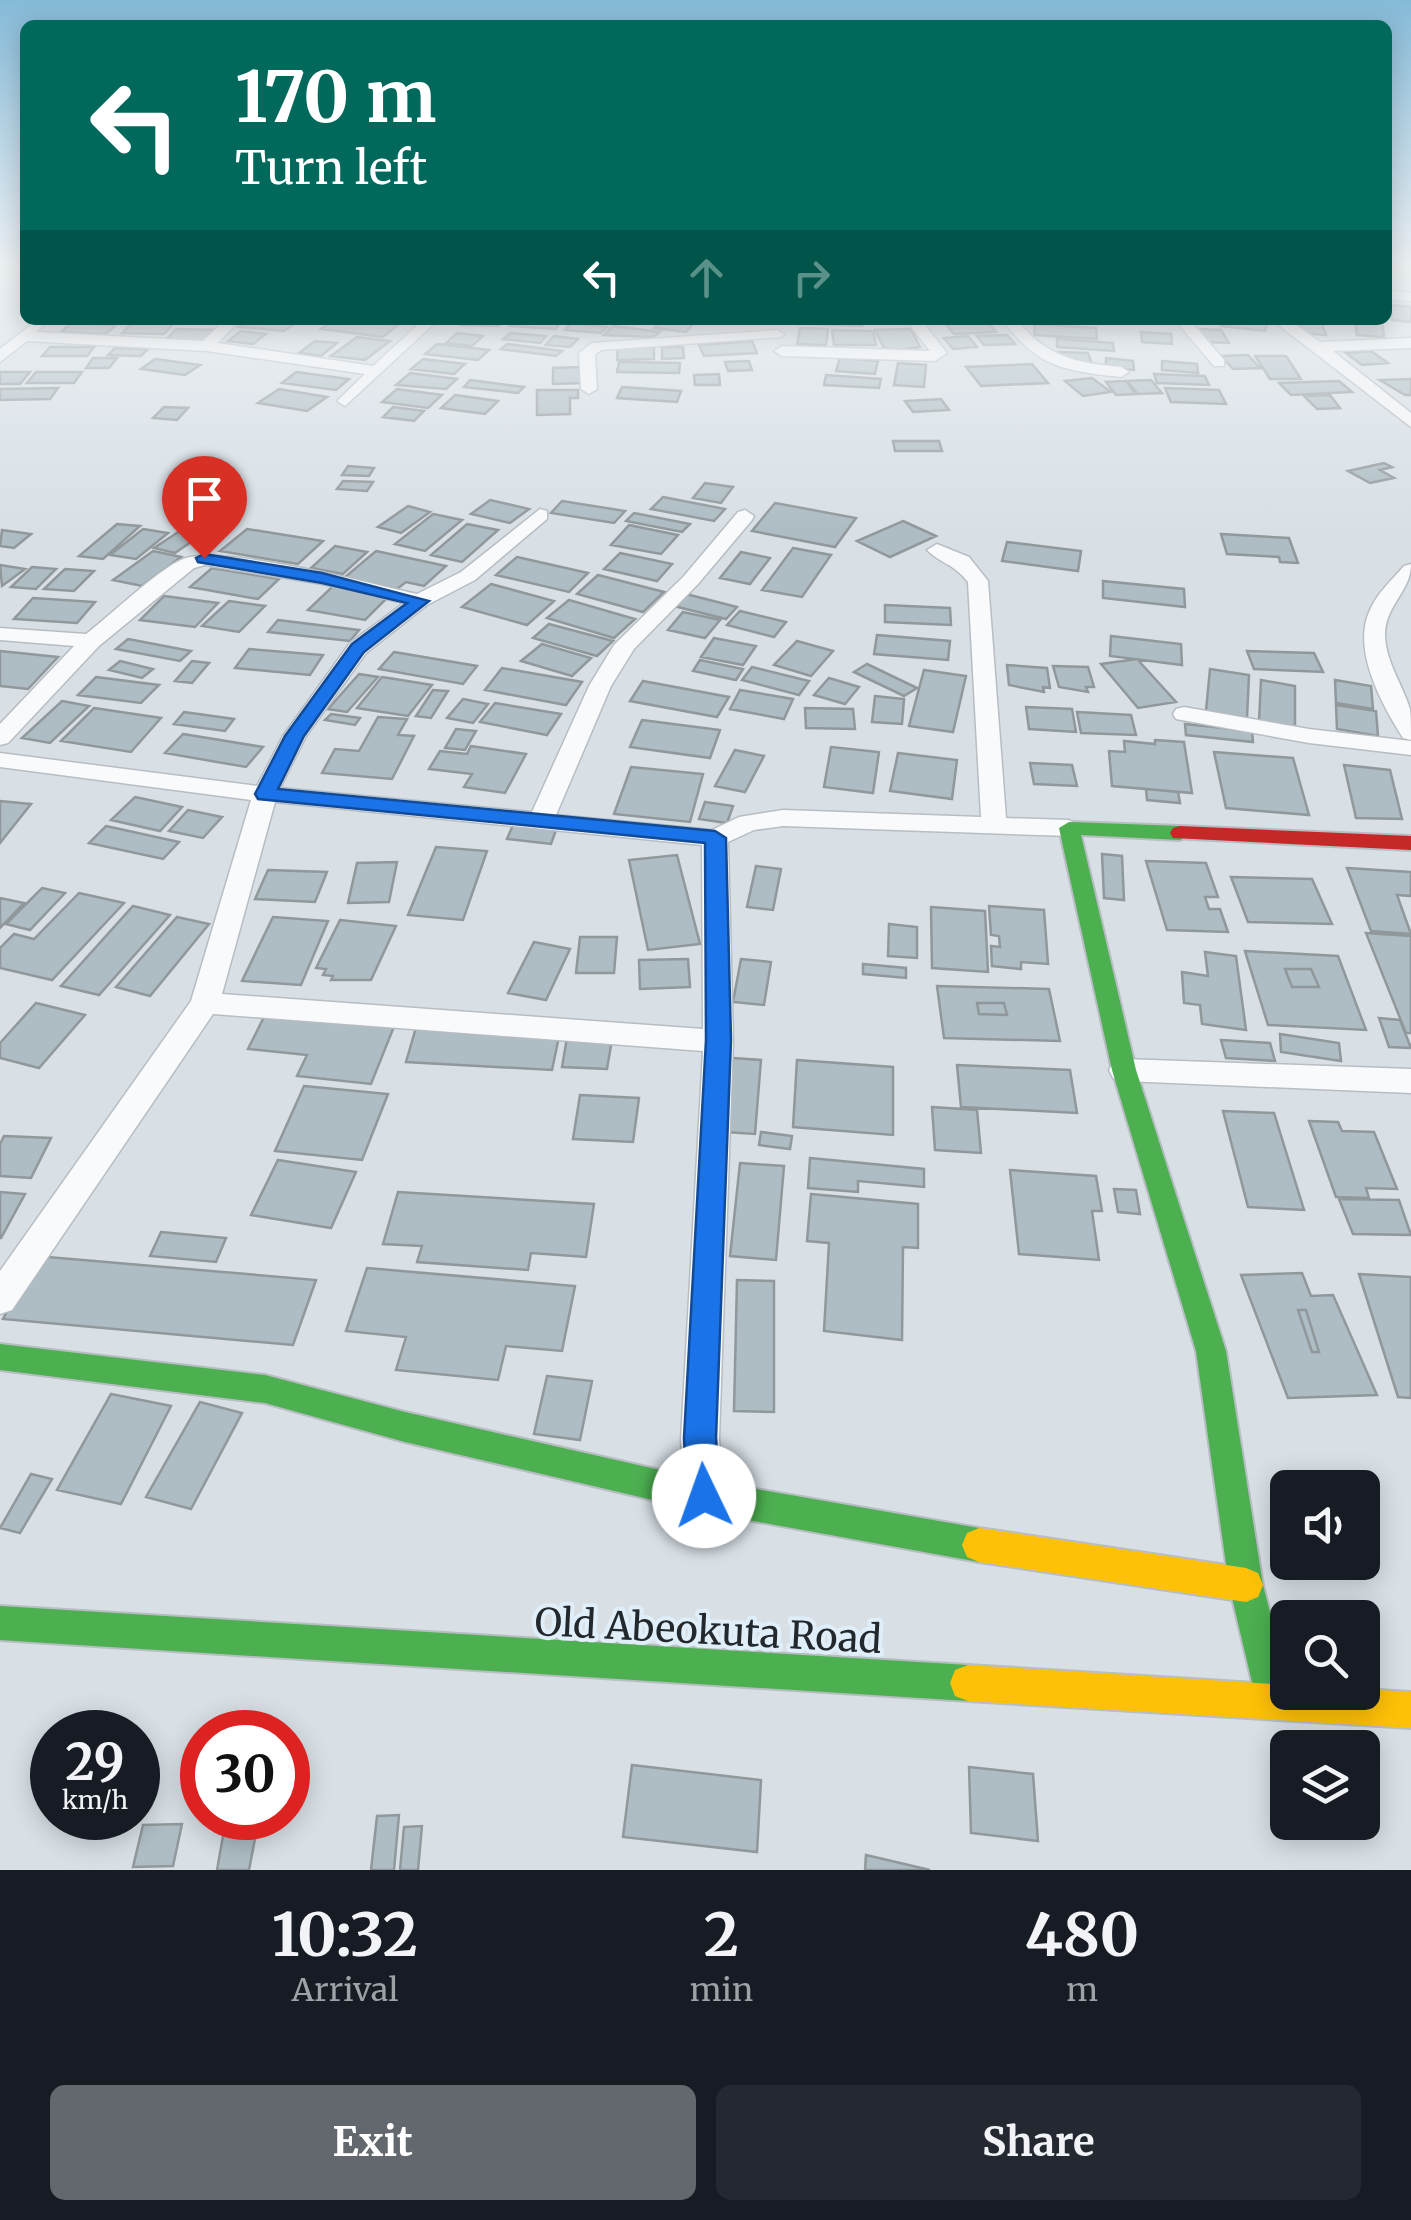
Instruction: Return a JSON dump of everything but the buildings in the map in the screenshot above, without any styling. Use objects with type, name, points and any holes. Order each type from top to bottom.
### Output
[{"type":"main road","points":[[1270,1684],[1246,1585],[1211,1351],[1124,1070],[1069,828],[1411,842]]},
{"type":"main road","points":[[0,1357],[266,1389],[404,1428],[704,1496],[973,1544],[1246,1585]]},
{"type":"main road","name":"Old Abeokuta Road","points":[[0,1624],[1270,1700]]},
{"type":"main road","name":"Old Abeokuta Road","points":[[1380,1708],[1411,1710]]},
{"type":"street","points":[[264,354],[377,371]]},
{"type":"street","points":[[345,401],[395,354]]},
{"type":"street","points":[[588,354],[589,389]]},
{"type":"street","points":[[784,354],[785,358],[938,354]]},
{"type":"street","points":[[1041,354],[1055,364],[1121,372]]},
{"type":"street","points":[[1211,354],[1219,363]]},
{"type":"street","points":[[1328,354],[1379,392],[1411,422]]},
{"type":"street","points":[[0,1299],[205,1002],[266,794],[295,736],[358,648],[420,601],[468,576],[540,515]]},
{"type":"street","points":[[541,822],[600,686],[625,645],[692,580],[745,516]]},
{"type":"street","points":[[936,550],[962,561],[978,581],[994,828]]},
{"type":"street","points":[[0,738],[91,641],[188,564],[204,558],[322,578],[420,601]]},
{"type":"street","points":[[1411,570],[1379,610],[1375,642],[1394,700],[1411,733]]},
{"type":"street","points":[[0,634],[91,641]]},
{"type":"street","points":[[1184,714],[1309,736],[1411,748]]},
{"type":"street","points":[[0,760],[266,794],[715,838],[748,822],[783,818],[1069,828]]},
{"type":"street","points":[[704,1496],[700,1438],[718,1040],[715,838]]},
{"type":"street","points":[[205,1002],[718,1040]]},
{"type":"street","points":[[1124,1070],[1411,1081]]},
{"type":"traffic: fast","points":[[1180,833],[1069,828],[1124,1070],[1211,1351],[1246,1585],[1270,1683]]},
{"type":"traffic: fast","points":[[0,1357],[265,1389],[405,1427],[704,1496],[979,1545]]},
{"type":"traffic: fast","points":[[0,1623],[968,1683]]},
{"type":"traffic: slow","points":[[979,1545],[1246,1585]]},
{"type":"traffic: slow","points":[[968,1683],[1411,1710]]},
{"type":"traffic: jam","points":[[1180,833],[1411,843]]},
{"type":"route","points":[[204,558],[322,578],[420,601],[358,648],[295,736],[266,794],[715,838],[718,1040],[700,1438],[704,1496]]}]
